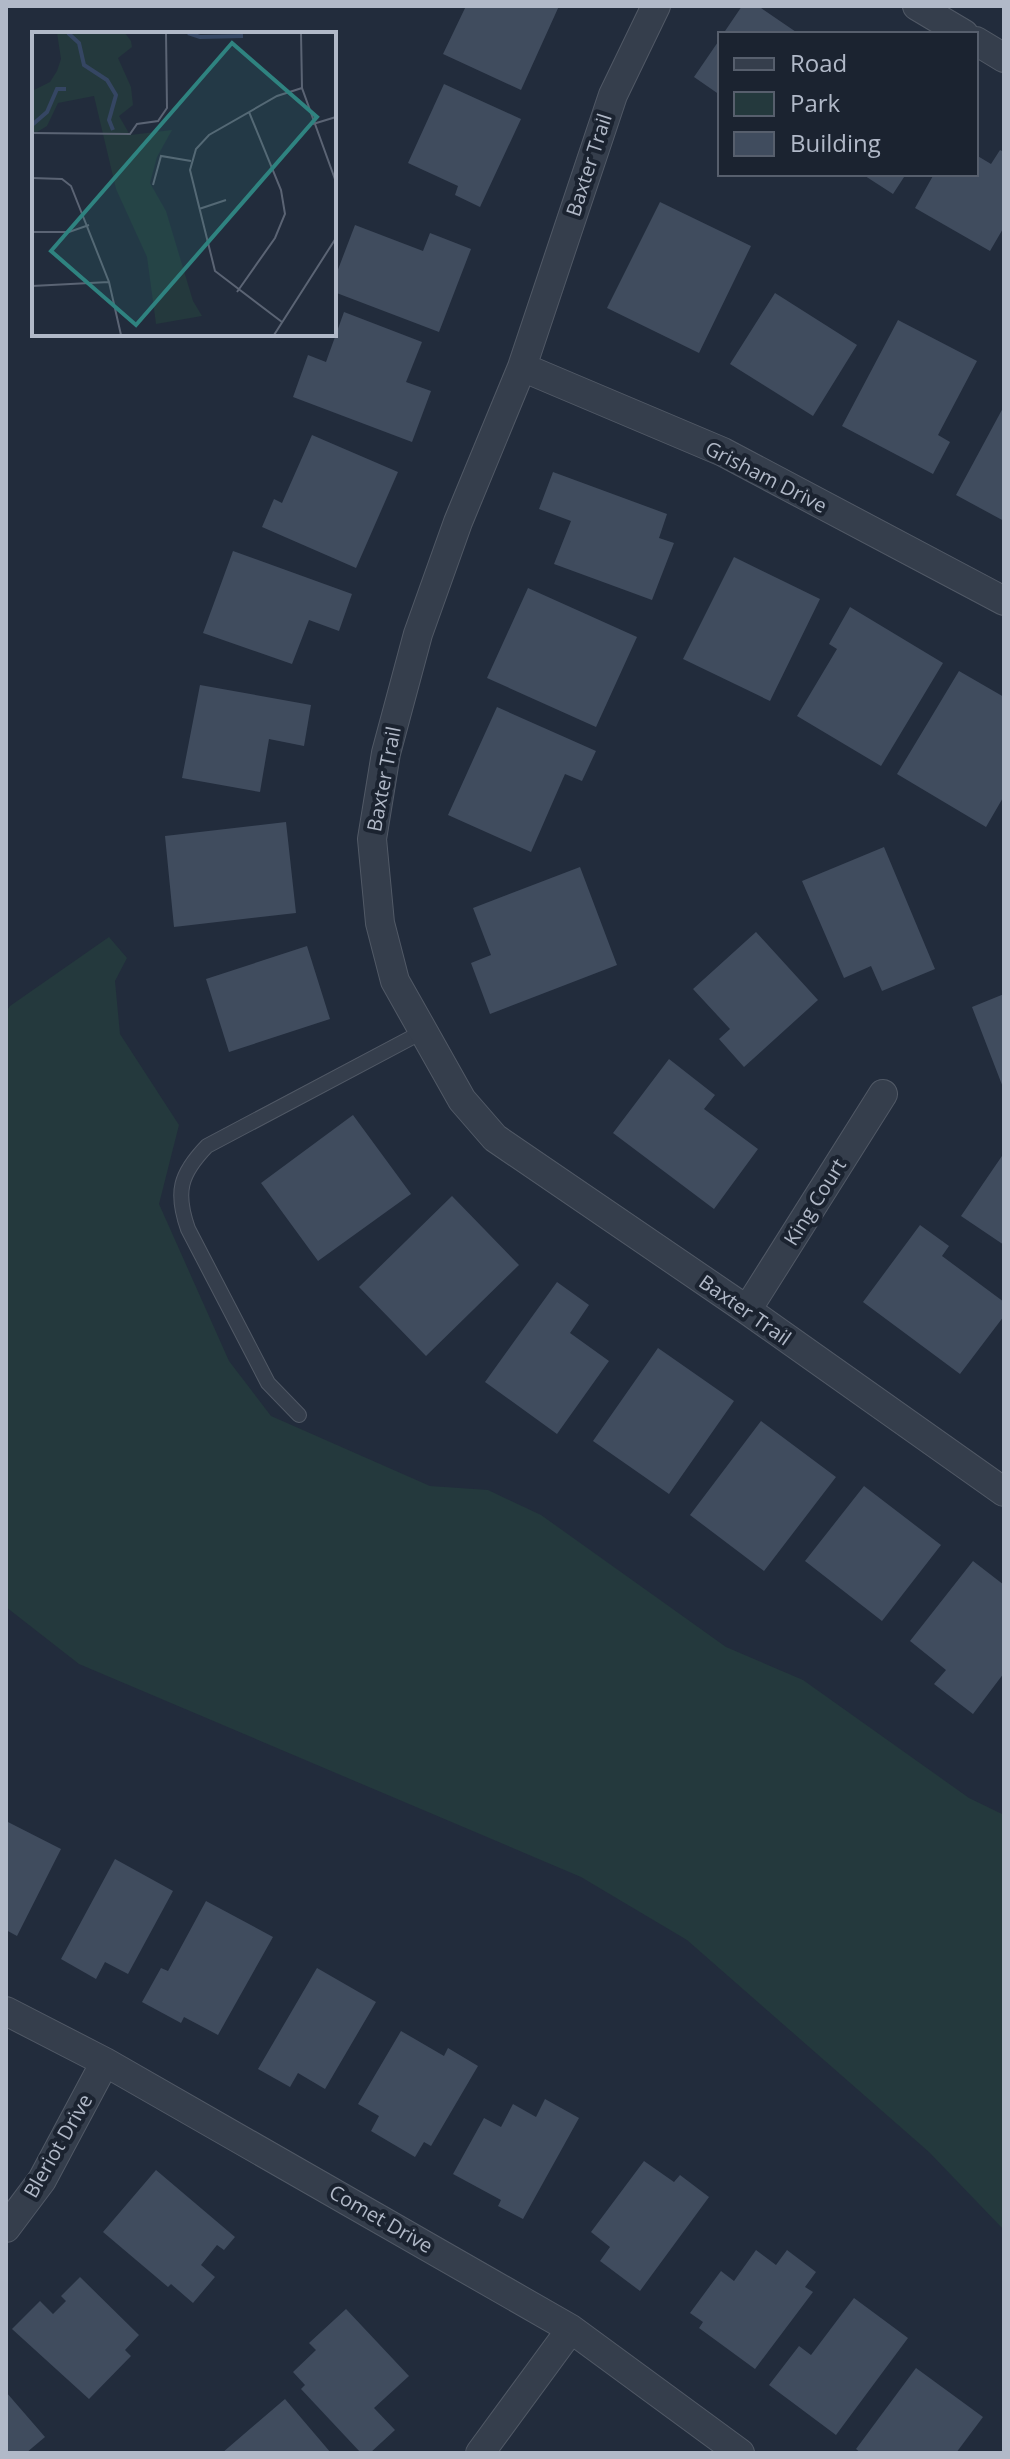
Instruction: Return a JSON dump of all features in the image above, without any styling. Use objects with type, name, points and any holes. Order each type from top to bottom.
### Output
[{"type":"street","name":"Baxter Trail","points":[[656,6],[613,95],[522,367],[458,522],[418,634],[386,753],[372,839],[380,923],[395,981],[422,1032],[462,1100],[495,1138],[747,1310],[1004,1492]]},
{"type":"street","points":[[917,6],[961,32]]},
{"type":"street","points":[[978,42],[1004,58]]},
{"type":"street","name":"Grisham Drive","points":[[522,367],[723,452],[1004,601]]},
{"type":"street","name":"King Court","points":[[747,1310],[883,1094]]},
{"type":"street","name":"Comet Drive","points":[[6,2011],[105,2062],[571,2329],[740,2453]]},
{"type":"street","name":"Bleriot Drive","points":[[6,2228],[42,2180],[105,2062]]},
{"type":"street","points":[[480,2453],[571,2329]]},
{"type":"lane","points":[[299,1415],[268,1383],[188,1229],[181,1210],[184,1175],[207,1146],[422,1032]]},
{"type":"green space","points":[[109,937],[127,958],[115,981],[120,1034],[179,1125],[159,1204],[229,1361],[271,1416],[430,1486],[488,1490],[541,1515],[726,1647],[803,1680],[969,1798],[1004,1815],[1004,2230],[929,2152],[687,1940],[581,1877],[79,1664],[6,1607],[6,1012],[10,1006]]},
{"type":"building","points":[[466,6],[559,6],[521,90],[443,54]]},
{"type":"building","points":[[742,6],[758,6],[796,32],[724,32]]},
{"type":"building","points":[[718,42],[718,94],[694,77]]},
{"type":"building","points":[[444,84],[521,119],[480,207],[455,195],[458,186],[408,163]]},
{"type":"building","points":[[1000,150],[1004,152],[1004,227],[990,251],[915,208],[933,176],[978,176],[978,156],[991,164]]},
{"type":"building","points":[[865,176],[905,176],[893,194]]},
{"type":"building","points":[[660,202],[751,246],[699,353],[607,308]]},
{"type":"building","points":[[355,225],[423,251],[430,233],[471,249],[439,332],[336,293],[336,275]]},
{"type":"building","points":[[775,293],[857,345],[813,416],[730,364]]},
{"type":"building","points":[[344,312],[422,342],[406,382],[431,391],[412,442],[293,397],[308,355],[326,362]]},
{"type":"building","points":[[898,320],[977,361],[938,435],[950,442],[933,474],[842,426]]},
{"type":"building","points":[[1004,406],[1004,521],[956,495]]},
{"type":"building","points":[[312,435],[398,472],[356,568],[262,527],[274,499],[282,503]]},
{"type":"building","points":[[553,472],[667,514],[659,538],[674,543],[652,600],[554,564],[571,521],[539,509]]},
{"type":"building","points":[[233,551],[352,594],[339,631],[309,620],[292,664],[203,633]]},
{"type":"building","points":[[734,557],[820,599],[770,701],[683,659]]},
{"type":"building","points":[[528,588],[637,637],[596,727],[487,678]]},
{"type":"building","points":[[850,607],[943,663],[881,766],[797,716],[837,649],[829,644]]},
{"type":"building","points":[[959,671],[1004,697],[1004,796],[986,827],[897,774]]},
{"type":"building","points":[[200,685],[311,705],[304,746],[269,739],[260,792],[182,778]]},
{"type":"building","points":[[497,707],[596,751],[582,781],[565,774],[531,852],[448,815]]},
{"type":"building","points":[[286,822],[296,913],[174,927],[165,836]]},
{"type":"building","points":[[884,847],[935,969],[882,991],[871,966],[844,978],[802,881]]},
{"type":"building","points":[[580,867],[617,965],[490,1014],[471,963],[491,955],[473,908]]},
{"type":"building","points":[[756,932],[818,1000],[744,1067],[719,1039],[730,1029],[693,989]]},
{"type":"building","points":[[307,946],[330,1019],[229,1052],[206,979]]},
{"type":"building","points":[[1004,994],[1004,1090],[972,1007]]},
{"type":"building","points":[[669,1059],[715,1095],[704,1109],[758,1149],[714,1209],[613,1133]]},
{"type":"building","points":[[353,1115],[411,1194],[318,1261],[261,1183]]},
{"type":"building","points":[[1004,1153],[1004,1245],[961,1216]]},
{"type":"building","points":[[452,1196],[519,1265],[426,1356],[359,1287]]},
{"type":"building","points":[[920,1225],[949,1246],[942,1256],[1004,1302],[1004,1316],[960,1374],[863,1302]]},
{"type":"building","points":[[557,1282],[589,1305],[570,1333],[609,1361],[557,1434],[485,1382]]},
{"type":"building","points":[[658,1348],[734,1401],[669,1494],[593,1441]]},
{"type":"building","points":[[761,1421],[836,1477],[764,1571],[690,1515]]},
{"type":"building","points":[[864,1486],[941,1545],[882,1621],[805,1561]]},
{"type":"building","points":[[973,1561],[1004,1585],[1004,1673],[973,1714],[934,1684],[946,1670],[910,1641]]},
{"type":"building","points":[[6,1821],[61,1849],[17,1936],[6,1930]]},
{"type":"building","points":[[115,1859],[173,1891],[128,1974],[105,1962],[96,1979],[61,1959]]},
{"type":"building","points":[[206,1901],[273,1937],[218,2035],[184,2017],[181,2023],[142,2002],[161,1968],[168,1971]]},
{"type":"building","points":[[317,1968],[376,2002],[325,2089],[298,2073],[290,2087],[258,2069]]},
{"type":"building","points":[[401,2031],[444,2056],[448,2048],[478,2066],[431,2146],[424,2142],[415,2157],[371,2131],[379,2116],[358,2104]]},
{"type":"building","points":[[545,2099],[579,2118],[523,2219],[498,2206],[501,2200],[453,2174],[484,2118],[501,2127],[513,2104],[536,2117]]},
{"type":"building","points":[[644,2161],[674,2182],[680,2175],[709,2197],[640,2291],[600,2261],[610,2247],[591,2232]]},
{"type":"building","points":[[156,2170],[235,2237],[224,2250],[217,2245],[201,2265],[215,2277],[193,2303],[171,2284],[168,2287],[103,2232]]},
{"type":"building","points":[[756,2250],[776,2265],[787,2250],[816,2272],[805,2287],[813,2292],[755,2369],[699,2328],[703,2322],[690,2313],[721,2271],[734,2281]]},
{"type":"building","points":[[80,2277],[139,2335],[125,2350],[131,2356],[89,2399],[12,2329],[40,2301],[53,2314],[66,2301],[61,2296]]},
{"type":"building","points":[[854,2298],[908,2338],[836,2435],[769,2385],[799,2346],[811,2355]]},
{"type":"building","points":[[346,2309],[409,2376],[374,2408],[395,2430],[370,2453],[361,2453],[301,2389],[305,2385],[293,2372],[316,2350],[309,2343]]},
{"type":"building","points":[[916,2368],[983,2417],[956,2453],[861,2453],[856,2449]]},
{"type":"building","points":[[6,2392],[45,2437],[26,2453],[6,2453]]},
{"type":"building","points":[[285,2399],[331,2453],[222,2453]]}]
